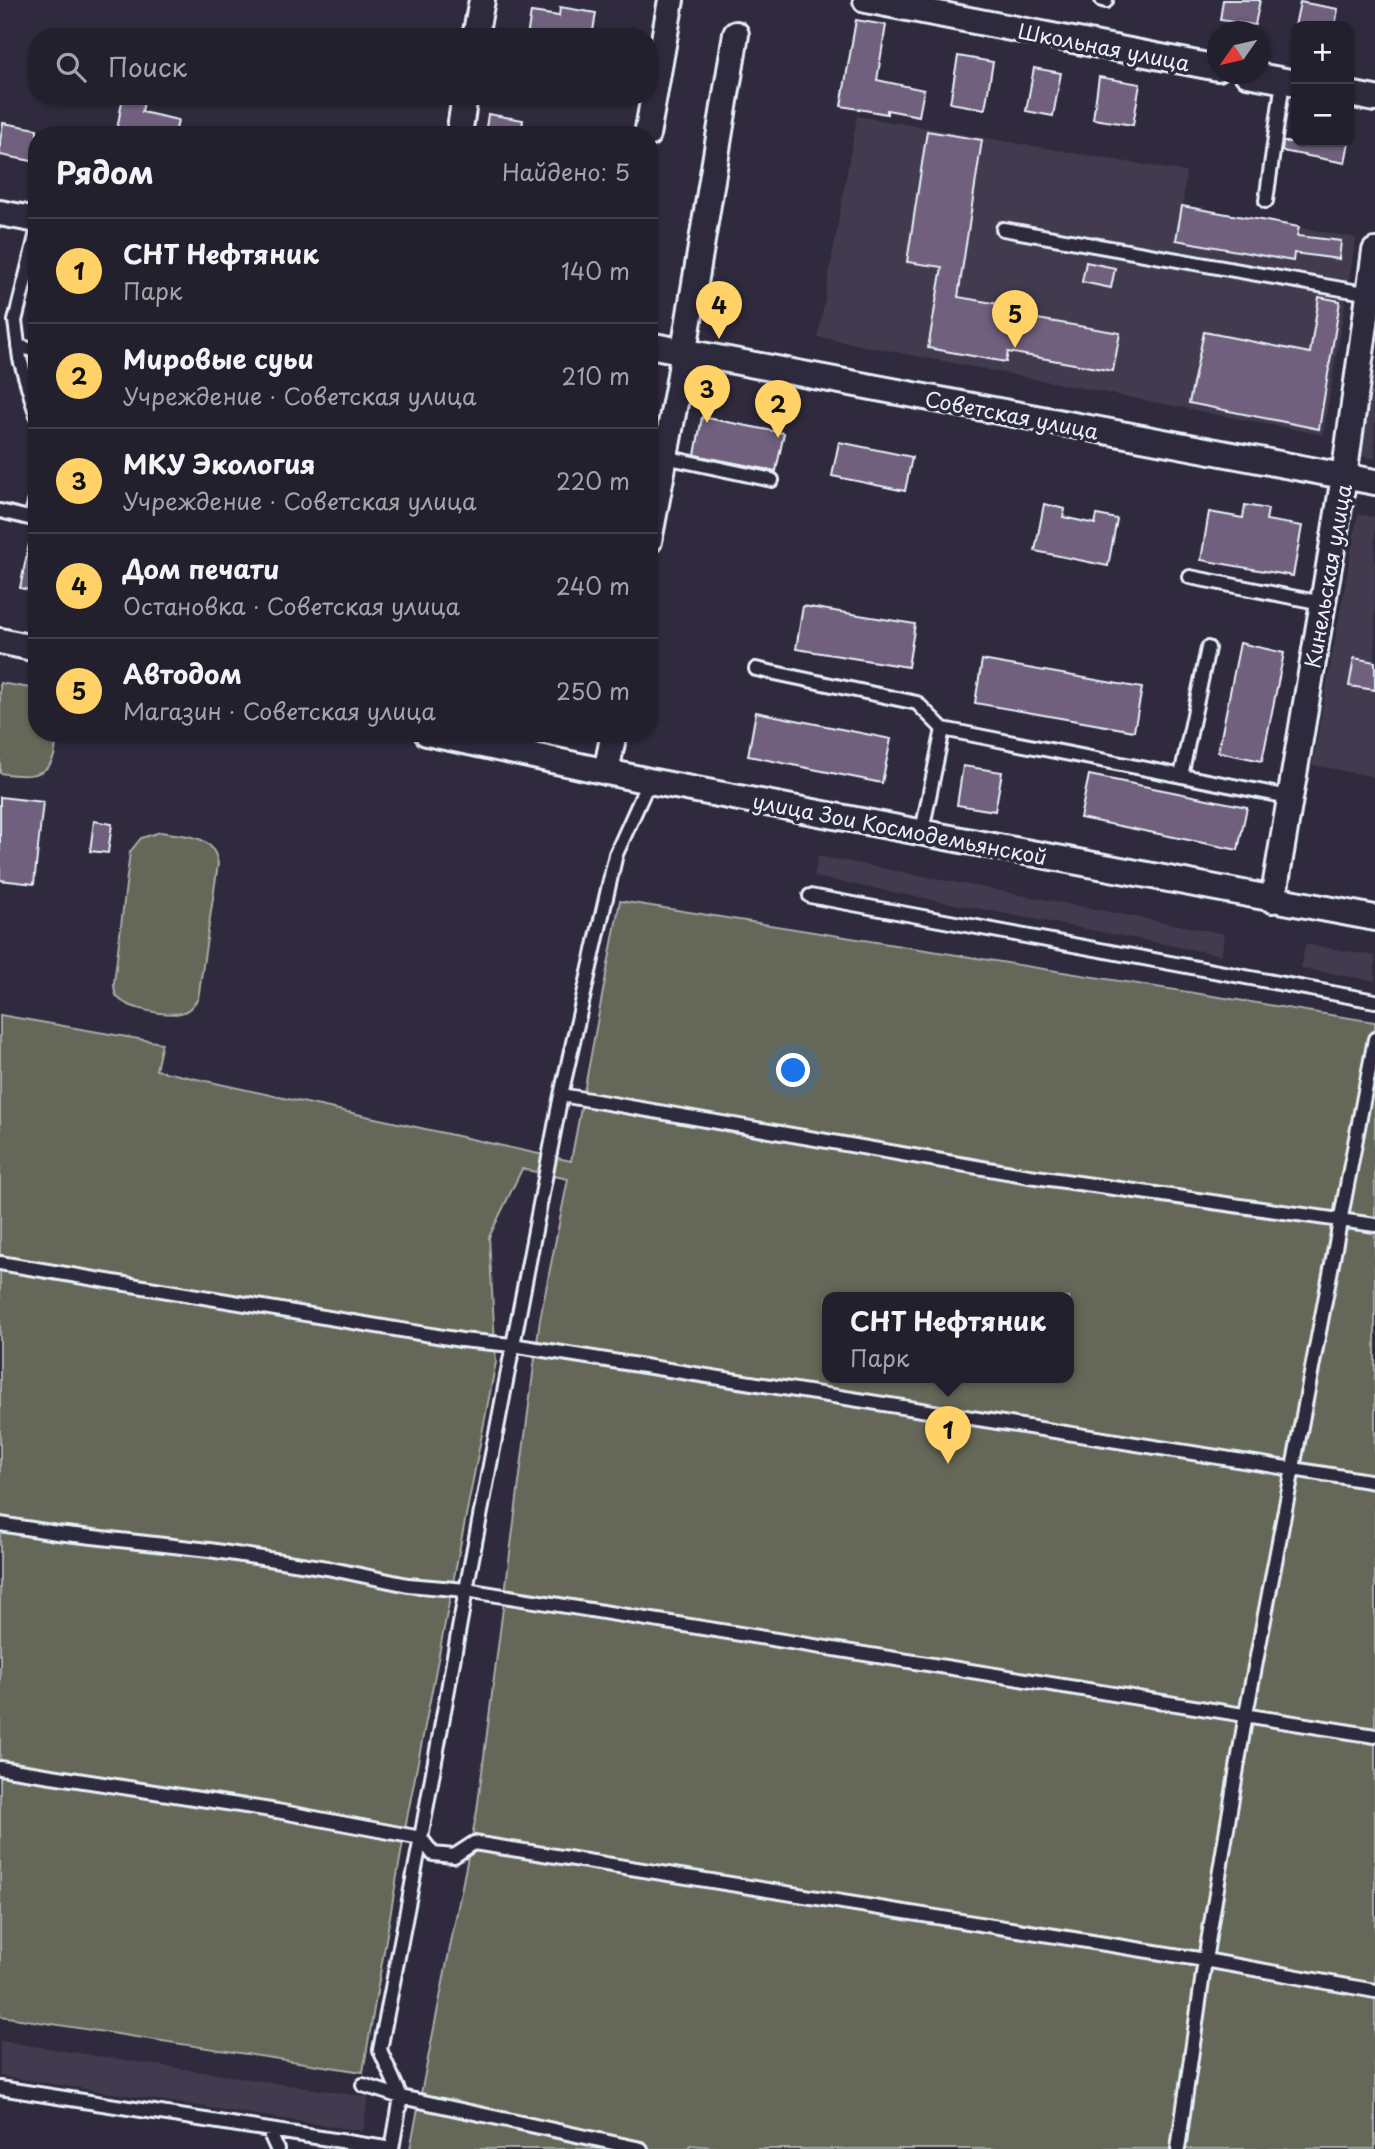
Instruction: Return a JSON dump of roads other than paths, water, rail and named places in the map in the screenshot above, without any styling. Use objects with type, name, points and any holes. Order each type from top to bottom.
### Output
[{"type":"street","points":[[476,28],[481,0]]},
{"type":"street","points":[[658,73],[671,0]]},
{"type":"street","name":"Школьная улица","points":[[869,0],[1207,66]]},
{"type":"street","points":[[658,494],[736,34]]},
{"type":"street","points":[[1270,78],[1290,82]]},
{"type":"street","points":[[1354,95],[1375,99]]},
{"type":"street","points":[[460,126],[464,105]]},
{"type":"street","points":[[649,126],[652,105]]},
{"type":"street","points":[[0,213],[28,218]]},
{"type":"street","name":"Кинельская улица","points":[[1273,900],[1344,477],[1375,251]]},
{"type":"street","name":"Советская улица","points":[[658,347],[1375,482]]},
{"type":"street","points":[[0,641],[28,647]]},
{"type":"street","name":"улица Зои Космодемьянской","points":[[468,742],[649,781],[1375,918]]},
{"type":"street","points":[[606,772],[612,742]]},
{"type":"lane","points":[[1266,201],[1290,82]]},
{"type":"lane","points":[[1003,229],[1370,294]]},
{"type":"lane","points":[[28,268],[15,321],[18,346],[28,383]]},
{"type":"lane","points":[[18,346],[28,349]]},
{"type":"lane","points":[[665,457],[772,480]]},
{"type":"lane","points":[[0,511],[28,518]]},
{"type":"lane","points":[[1190,577],[1322,603]]},
{"type":"lane","points":[[1181,776],[1208,648]]},
{"type":"lane","points":[[756,668],[917,703],[943,729],[1289,797]]},
{"type":"lane","points":[[922,831],[943,729]]},
{"type":"lane","points":[[0,2088],[392,2149],[401,2097],[380,2050],[512,1345],[561,1095],[616,854],[649,781]]},
{"type":"lane","points":[[810,896],[1375,1001]]},
{"type":"lane","points":[[1178,2149],[1205,1960],[1246,1714],[1375,1039]]},
{"type":"lane","points":[[561,1095],[1029,1176],[1375,1225]]},
{"type":"lane","points":[[0,1263],[461,1340],[512,1345],[1375,1482]]},
{"type":"lane","points":[[0,1524],[209,1550],[327,1568],[408,1585],[466,1590],[1375,1736]]},
{"type":"lane","points":[[0,1768],[277,1811],[421,1838],[433,1854],[454,1856],[474,1843],[1205,1960],[1375,1991]]},
{"type":"lane","points":[[363,2085],[401,2097],[641,2149]]},
{"type":"lane","points":[[269,2131],[277,2149]]},
{"type":"place","name":"Дом печати","points":[[719,339]]},
{"type":"place","name":"Автодом","points":[[1015,348]]},
{"type":"place","name":"МКУ Экология","points":[[707,423]]},
{"type":"place","name":"Мировые суьи","points":[[778,438]]},
{"type":"place","name":"СНТ Нефтяник","points":[[948,1464]]}]
